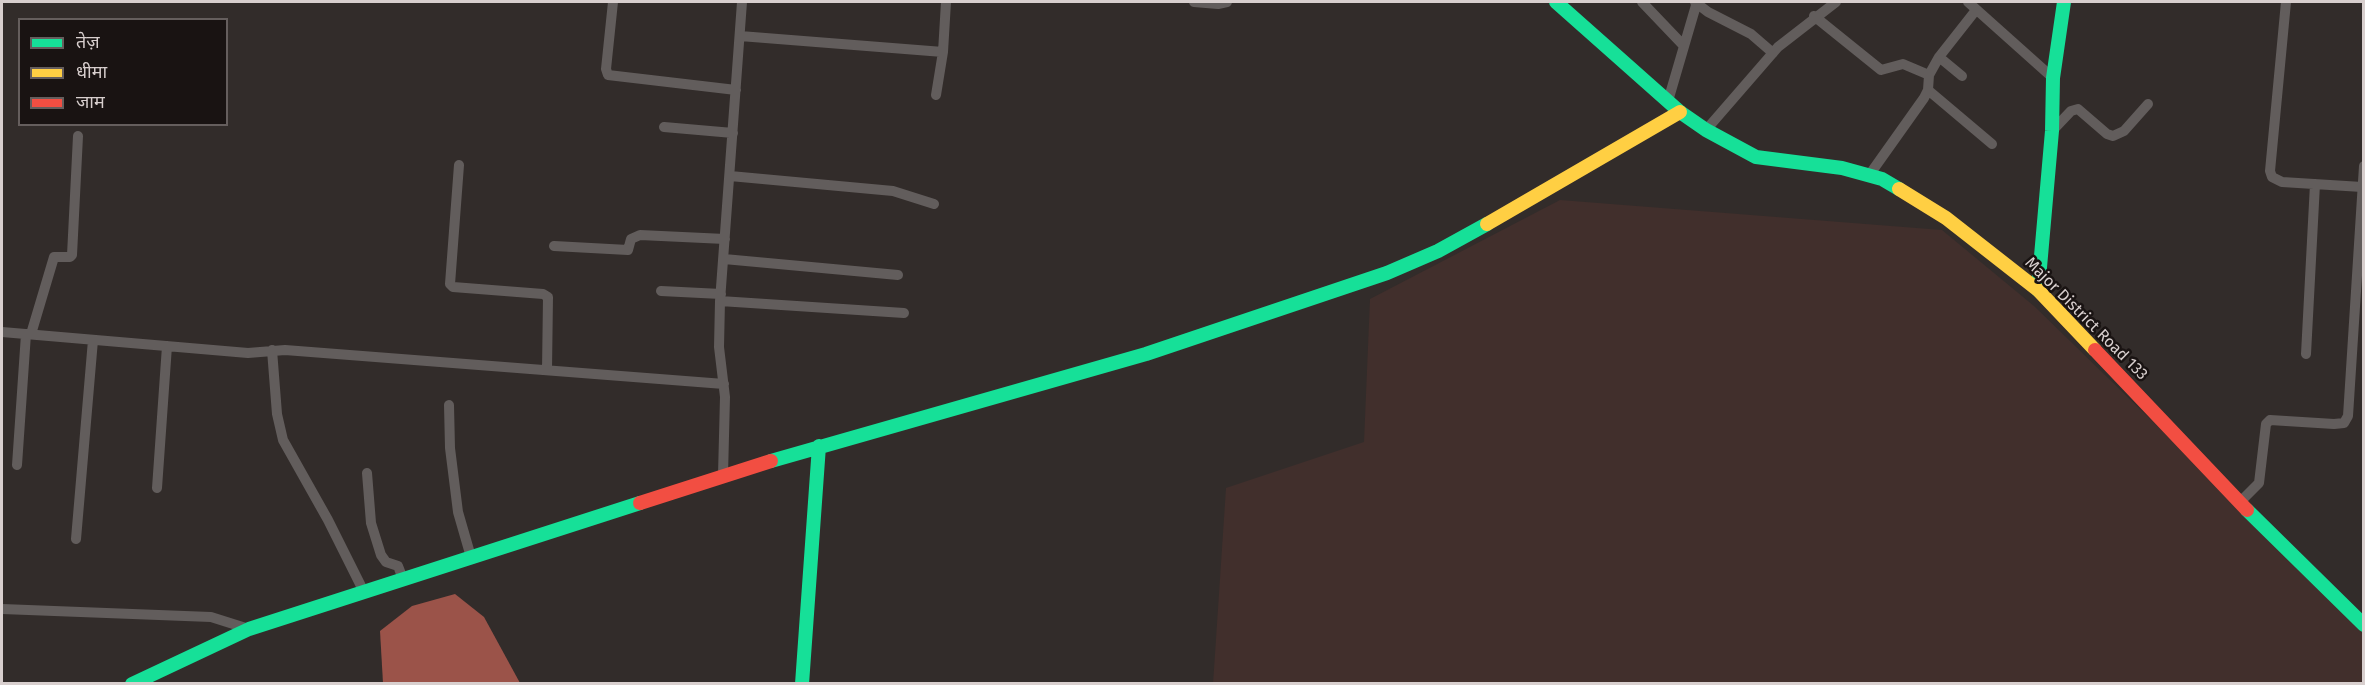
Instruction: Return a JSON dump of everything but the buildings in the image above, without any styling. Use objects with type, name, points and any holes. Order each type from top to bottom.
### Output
[{"type":"street","points":[[613,2],[606,69],[608,75],[736,90]]},
{"type":"street","points":[[723,476],[724,384],[719,348],[721,298],[742,2]]},
{"type":"street","points":[[936,95],[943,52],[946,2]]},
{"type":"street","points":[[1194,2],[1218,4],[1227,2]]},
{"type":"street","name":"Major District Road 133","points":[[1556,2],[1680,112],[1706,130],[1756,157],[1870,174],[1890,183],[1946,218],[2038,290],[2240,502],[2364,625]]},
{"type":"street","points":[[1642,2],[1684,46]]},
{"type":"street","points":[[1668,101],[1696,2],[1751,34],[1773,53]]},
{"type":"street","points":[[1706,130],[1773,53],[1814,16],[1836,2]]},
{"type":"street","points":[[2038,290],[2052,131],[2053,78],[2064,2]]},
{"type":"street","points":[[2286,2],[2270,171],[2276,180],[2362,187]]},
{"type":"street","points":[[1870,174],[1928,90],[1929,75],[1973,5],[2053,78]]},
{"type":"street","points":[[1814,16],[1881,70],[1903,64],[1929,75]]},
{"type":"street","points":[[740,36],[943,52]]},
{"type":"street","points":[[1939,57],[1962,76]]},
{"type":"street","points":[[1928,90],[1992,144]]},
{"type":"street","points":[[2052,131],[2071,111],[2078,110],[2107,134],[2119,134],[2148,104]]},
{"type":"street","points":[[132,684],[249,629],[819,446],[1146,354],[1388,273],[1438,251],[1541,194],[1680,112]]},
{"type":"street","points":[[664,127],[733,133]]},
{"type":"street","points":[[17,465],[29,334],[54,257],[72,255],[78,136]]},
{"type":"street","points":[[459,165],[450,284],[453,287],[543,294],[548,297],[547,370]]},
{"type":"street","points":[[2240,502],[2259,483],[2266,424],[2270,420],[2334,424],[2344,423],[2348,416],[2364,166]]},
{"type":"street","points":[[730,176],[893,191],[934,204]]},
{"type":"street","points":[[2306,354],[2315,184]]},
{"type":"street","points":[[555,246],[628,250],[631,238],[640,235],[725,239]]},
{"type":"street","points":[[724,259],[898,275]]},
{"type":"street","points":[[661,291],[904,313]]},
{"type":"street","points":[[2,332],[248,353],[272,350],[724,384]]},
{"type":"street","points":[[76,539],[93,340]]},
{"type":"street","points":[[157,488],[167,346]]},
{"type":"street","points":[[272,350],[276,414],[283,440],[328,520],[364,592]]},
{"type":"street","points":[[449,405],[450,448],[458,512],[471,557]]},
{"type":"street","points":[[802,684],[819,446]]},
{"type":"street","points":[[367,472],[371,523],[381,555],[386,562],[398,566],[403,579]]},
{"type":"street","points":[[2,609],[211,617],[249,629]]},
{"type":"shaded area","points":[[1560,200],[1942,230],[2034,306],[2364,627],[2363,683],[1213,684],[1226,488],[1364,442],[1370,299]]},
{"type":"shaded area","points":[[455,594],[484,617],[520,683],[383,683],[380,631],[412,606]]},
{"type":"traffic: fast","points":[[1556,2],[1680,112],[1706,130],[1756,157],[1842,168],[1882,179],[1899,189]]},
{"type":"traffic: fast","points":[[2038,290],[2052,131],[2053,78],[2064,2]]},
{"type":"traffic: fast","points":[[771,461],[1146,354],[1387,273],[1438,251],[1487,224]]},
{"type":"traffic: fast","points":[[802,684],[819,446]]},
{"type":"traffic: fast","points":[[132,684],[249,629],[640,503]]},
{"type":"traffic: fast","points":[[2247,510],[2364,625]]},
{"type":"traffic: slow","points":[[1487,224],[1680,112]]},
{"type":"traffic: slow","points":[[1899,189],[1946,218],[2038,290],[2095,350]]},
{"type":"traffic: jam","points":[[2095,350],[2247,510]]},
{"type":"traffic: jam","points":[[640,503],[771,461]]}]
